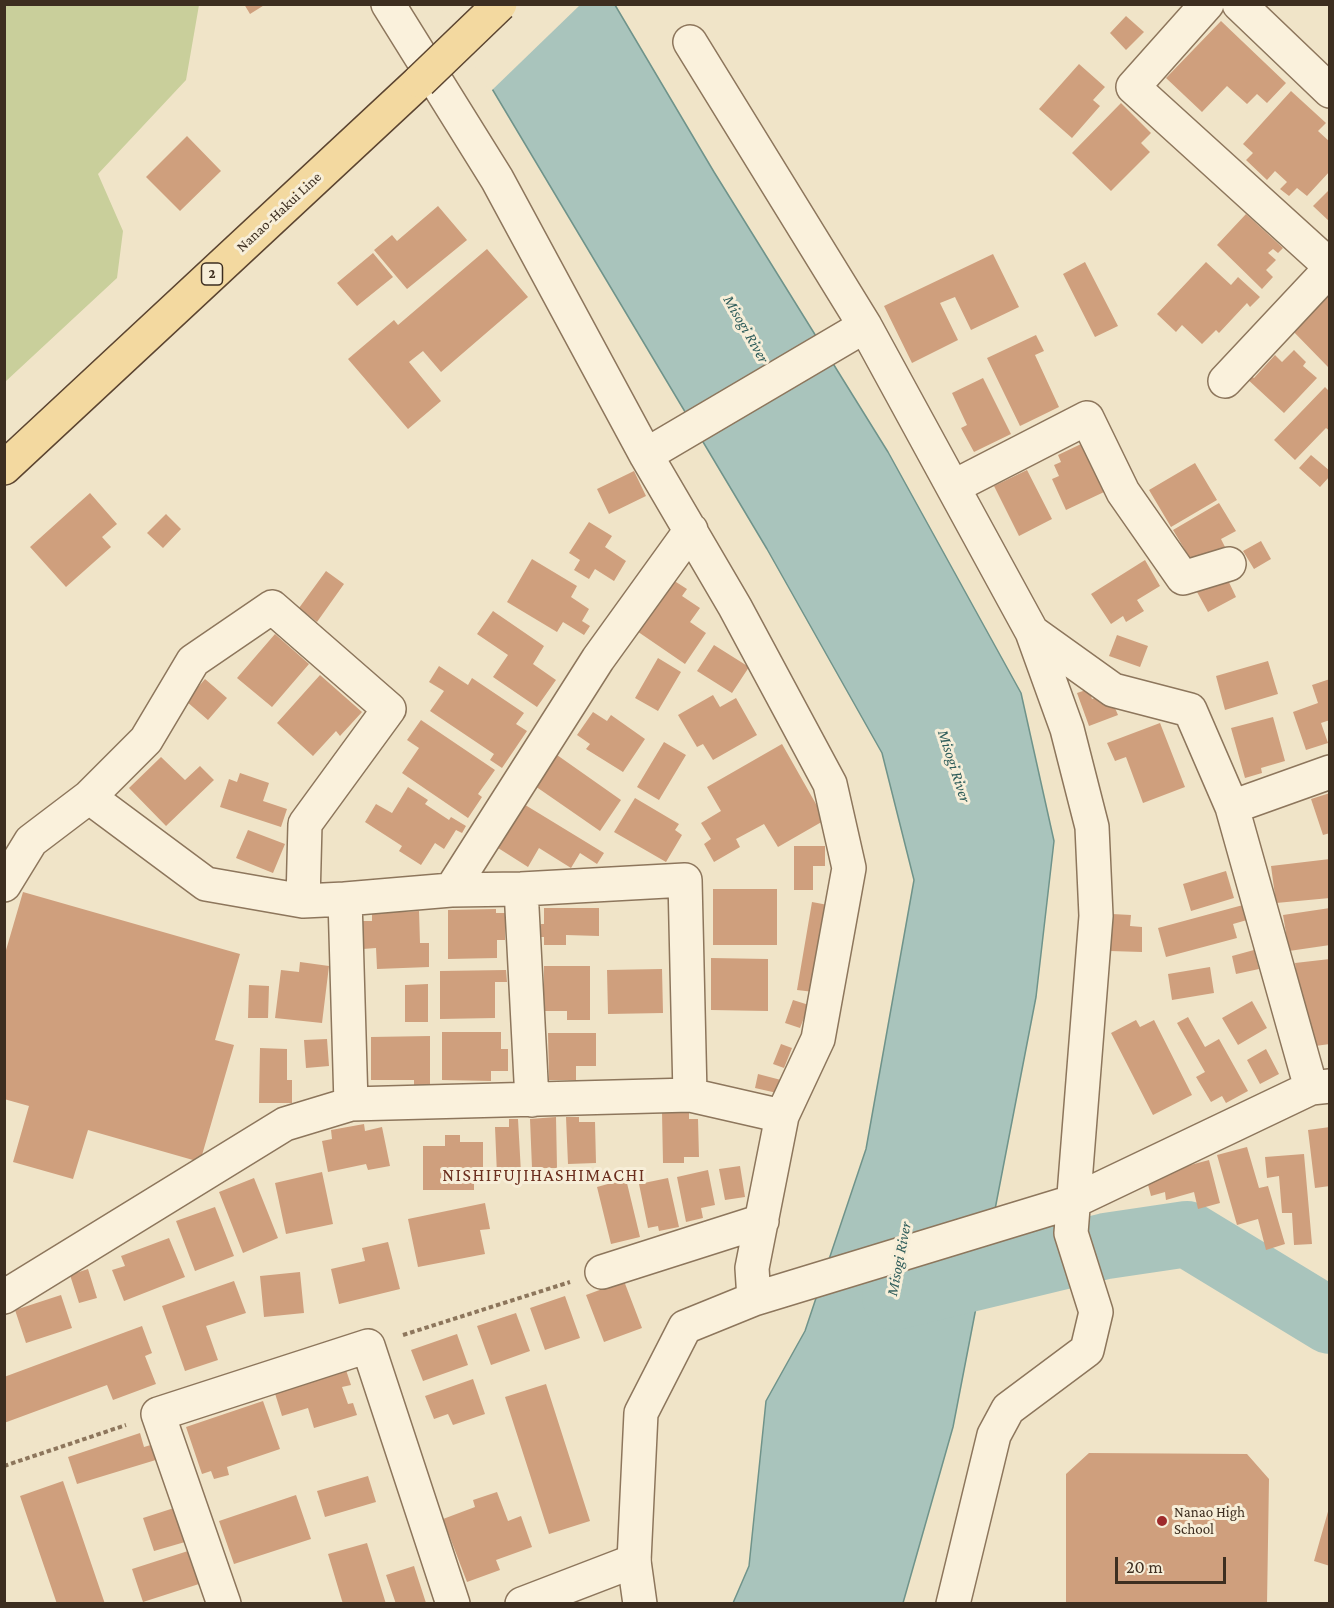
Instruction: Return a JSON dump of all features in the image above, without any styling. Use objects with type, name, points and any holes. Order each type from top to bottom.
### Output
[{"type":"main road","name":"Nanao-Hakui Line","points":[[4,468],[500,4]]},
{"type":"street","points":[[388,4],[497,179],[646,455],[691,530],[830,784],[849,868],[818,1039],[783,1116],[752,1268],[754,1299]]},
{"type":"street","points":[[1207,4],[1133,87],[1329,267],[1224,381]]},
{"type":"street","points":[[1239,4],[1329,91]]},
{"type":"street","points":[[690,42],[865,326],[1032,632],[1067,729],[1092,827],[1096,916],[1071,1217],[1096,1312],[1087,1350],[1008,1409],[994,1435],[953,1604]]},
{"type":"street","points":[[646,455],[865,326]]},
{"type":"street","points":[[953,487],[1087,418],[1122,492],[1183,578],[1229,564]]},
{"type":"street","points":[[451,890],[598,659],[691,530]]},
{"type":"street","points":[[4,885],[31,841],[89,797],[146,740],[193,661],[272,607],[389,709],[305,824],[303,901]]},
{"type":"street","points":[[640,1604],[634,1561],[640,1413],[685,1327],[754,1299],[1071,1217],[1320,1087],[1232,807],[1190,710],[1113,690],[1032,632]]},
{"type":"street","points":[[1232,807],[1329,772]]},
{"type":"street","points":[[89,797],[206,884],[303,901],[451,890],[521,889],[685,880],[690,1095]]},
{"type":"street","points":[[521,889],[532,1100]]},
{"type":"street","points":[[345,898],[351,1104]]},
{"type":"street","points":[[4,1297],[285,1124],[351,1104],[690,1095],[783,1116]]},
{"type":"street","points":[[602,1272],[762,1221]]},
{"type":"street","points":[[224,1604],[158,1414],[368,1346],[453,1604]]},
{"type":"street","points":[[522,1604],[634,1561]]},
{"type":"path","points":[[368,1346],[602,1272]]},
{"type":"path","points":[[4,1466],[158,1414]]},
{"type":"green space","points":[[5,4],[199,5],[186,80],[98,174],[123,231],[117,278],[5,382]]},
{"type":"water","name":"Misogi River","points":[[442,5],[615,5],[714,172],[888,452],[1021,693],[1054,841],[1036,997],[953,1427],[903,1603],[733,1603],[749,1566],[766,1401],[805,1331],[866,1149],[914,880],[882,753],[767,549]]},
{"type":"pier","points":[[439,4],[580,5],[490,92]]},
{"type":"building","points":[[244,4],[266,4],[250,14]]},
{"type":"building","points":[[1126,16],[1144,32],[1126,50],[1110,33]]},
{"type":"building","points":[[1221,21],[1286,83],[1267,103],[1257,94],[1247,104],[1227,86],[1202,112],[1166,78]]},
{"type":"building","points":[[1079,64],[1105,87],[1093,100],[1100,106],[1072,138],[1039,109]]},
{"type":"building","points":[[1291,91],[1326,123],[1318,131],[1330,142],[1330,171],[1307,196],[1297,188],[1289,196],[1280,189],[1287,182],[1275,171],[1267,180],[1246,160],[1253,153],[1243,144]]},
{"type":"building","points":[[1121,103],[1151,133],[1141,143],[1150,152],[1111,191],[1072,153]]},
{"type":"building","points":[[187,136],[221,171],[180,211],[146,177]]},
{"type":"building","points":[[1330,189],[1330,222],[1313,206]]},
{"type":"building","points":[[438,206],[467,240],[407,289],[374,250],[392,235],[397,241]]},
{"type":"building","points":[[1246,214],[1283,248],[1278,253],[1273,249],[1268,253],[1276,260],[1266,270],[1273,277],[1262,289],[1217,245]]},
{"type":"building","points":[[487,249],[528,297],[441,372],[423,351],[409,362],[441,401],[408,429],[348,359],[394,320],[398,325]]},
{"type":"building","points":[[373,253],[393,277],[357,306],[337,283]]},
{"type":"building","points":[[993,254],[1019,307],[971,330],[955,297],[940,303],[958,340],[912,363],[884,306]]},
{"type":"building","points":[[1085,262],[1118,326],[1095,337],[1063,274]]},
{"type":"building","points":[[1206,262],[1231,285],[1238,277],[1260,297],[1250,307],[1247,303],[1219,333],[1216,330],[1202,344],[1182,325],[1176,332],[1157,314]]},
{"type":"building","points":[[1330,289],[1330,366],[1328,367],[1290,328]]},
{"type":"building","points":[[1036,335],[1044,351],[1035,355],[1059,407],[1020,426],[987,358]]},
{"type":"building","points":[[1294,350],[1306,362],[1303,366],[1317,378],[1284,413],[1245,377],[1248,374],[1254,378],[1275,355],[1282,362]]},
{"type":"building","points":[[983,378],[1011,434],[974,452],[961,428],[967,425],[952,393]]},
{"type":"building","points":[[1325,387],[1330,392],[1330,431],[1326,428],[1295,460],[1274,440]]},
{"type":"building","points":[[1081,444],[1104,492],[1066,510],[1052,479],[1059,476],[1054,465],[1061,462],[1058,455]]},
{"type":"building","points":[[1311,455],[1330,471],[1330,476],[1320,487],[1299,468]]},
{"type":"building","points":[[1195,463],[1217,500],[1171,527],[1149,490]]},
{"type":"building","points":[[1027,470],[1052,519],[1019,536],[994,486]]},
{"type":"building","points":[[634,471],[646,496],[609,514],[597,489]]},
{"type":"building","points":[[90,493],[117,524],[102,537],[111,547],[66,587],[30,547]]},
{"type":"building","points":[[1219,503],[1236,531],[1221,539],[1225,547],[1199,562],[1191,560],[1173,530]]},
{"type":"building","points":[[166,514],[181,529],[163,548],[147,533]]},
{"type":"building","points":[[589,522],[612,536],[605,547],[626,561],[614,581],[595,569],[589,579],[574,570],[580,560],[569,553]]},
{"type":"building","points":[[1261,541],[1271,559],[1254,569],[1243,551]]},
{"type":"building","points":[[532,559],[577,586],[571,597],[589,609],[582,621],[590,626],[584,635],[563,622],[557,632],[507,602]]},
{"type":"building","points":[[1145,560],[1160,586],[1137,600],[1144,611],[1126,622],[1123,616],[1111,624],[1091,594]]},
{"type":"building","points":[[326,571],[344,584],[317,622],[299,608]]},
{"type":"building","points":[[665,575],[687,589],[682,596],[700,608],[690,622],[706,633],[685,664],[631,627]]},
{"type":"building","points":[[1226,576],[1236,597],[1208,612],[1197,592]]},
{"type":"building","points":[[493,611],[544,646],[533,664],[556,680],[537,707],[493,677],[508,655],[477,634]]},
{"type":"building","points":[[275,634],[309,664],[272,707],[237,678]]},
{"type":"building","points":[[1117,635],[1148,646],[1140,667],[1109,656]]},
{"type":"building","points":[[714,645],[749,667],[732,693],[697,671]]},
{"type":"building","points":[[658,658],[681,672],[658,711],[635,698]]},
{"type":"building","points":[[1268,661],[1278,694],[1225,710],[1216,676]]},
{"type":"building","points":[[439,666],[468,685],[472,678],[524,713],[516,724],[527,731],[502,768],[490,760],[494,754],[430,711],[444,691],[429,682]]},
{"type":"building","points":[[320,675],[362,712],[340,736],[336,731],[313,756],[277,723]]},
{"type":"building","points":[[205,679],[227,698],[208,720],[186,701]]},
{"type":"building","points":[[1330,679],[1330,720],[1321,723],[1328,743],[1306,750],[1293,712],[1318,703],[1312,685]]},
{"type":"building","points":[[1089,689],[1092,699],[1102,695],[1112,701],[1118,715],[1089,726],[1077,693]]},
{"type":"building","points":[[713,695],[720,707],[736,698],[757,735],[713,760],[703,744],[697,747],[678,715]]},
{"type":"building","points":[[593,712],[607,721],[611,715],[645,739],[623,772],[586,749],[590,744],[577,735]]},
{"type":"building","points":[[1273,717],[1285,761],[1261,768],[1262,773],[1245,778],[1231,728]]},
{"type":"building","points":[[421,720],[495,770],[478,794],[482,797],[468,818],[402,773],[419,748],[407,740]]},
{"type":"building","points":[[1160,723],[1185,787],[1143,803],[1126,757],[1115,761],[1107,743]]},
{"type":"building","points":[[664,742],[686,755],[659,800],[637,787]]},
{"type":"building","points":[[782,744],[825,820],[778,847],[764,824],[736,839],[740,847],[714,862],[704,844],[711,839],[701,823],[721,811],[707,787]]},
{"type":"building","points":[[557,755],[621,800],[600,831],[535,786]]},
{"type":"building","points":[[161,757],[185,780],[200,766],[214,780],[166,826],[129,788]]},
{"type":"building","points":[[240,773],[269,783],[263,801],[287,809],[281,827],[220,807],[229,779],[237,782]]},
{"type":"building","points":[[408,787],[428,800],[425,804],[449,820],[451,817],[466,826],[462,833],[456,830],[444,849],[435,843],[421,865],[399,851],[402,846],[365,822],[376,804],[392,813]]},
{"type":"building","points":[[1330,793],[1330,833],[1323,835],[1311,799]]},
{"type":"building","points":[[635,798],[679,824],[675,830],[682,835],[666,862],[614,832]]},
{"type":"building","points":[[522,803],[604,853],[597,864],[580,853],[571,868],[539,848],[528,867],[495,846]]},
{"type":"building","points":[[248,830],[285,844],[273,873],[236,858]]},
{"type":"building","points":[[794,846],[825,846],[825,866],[813,866],[813,890],[794,890]]},
{"type":"building","points":[[1330,859],[1330,898],[1276,903],[1271,866]]},
{"type":"building","points":[[1226,871],[1234,898],[1191,911],[1183,884]]},
{"type":"building","points":[[713,889],[777,889],[777,945],[713,945]]},
{"type":"building","points":[[23,892],[240,954],[215,1040],[234,1045],[200,1162],[88,1130],[73,1179],[13,1162],[29,1106],[4,1099],[4,957]]},
{"type":"building","points":[[812,902],[828,905],[814,992],[797,990]]},
{"type":"building","points":[[1243,905],[1247,920],[1233,924],[1237,938],[1166,957],[1158,928]]},
{"type":"building","points":[[544,908],[599,908],[599,936],[566,935],[566,945],[544,945],[544,937],[541,937],[541,924],[544,924]]},
{"type":"building","points":[[1330,908],[1330,945],[1289,951],[1283,915]]},
{"type":"building","points":[[496,909],[496,913],[505,913],[505,940],[497,940],[497,958],[448,959],[448,910]]},
{"type":"building","points":[[419,911],[420,943],[429,943],[429,967],[377,969],[376,948],[363,949],[362,921],[372,921],[372,913]]},
{"type":"building","points":[[1112,914],[1131,915],[1130,926],[1142,927],[1142,952],[1110,951]]},
{"type":"building","points":[[1254,950],[1259,969],[1236,974],[1232,956]]},
{"type":"building","points":[[711,958],[768,959],[768,1011],[711,1010]]},
{"type":"building","points":[[1330,959],[1330,1044],[1300,1048],[1302,1016],[1295,963]]},
{"type":"building","points":[[300,962],[329,966],[322,1023],[275,1018],[281,970],[299,972]]},
{"type":"building","points":[[544,966],[590,966],[590,1020],[567,1020],[567,1011],[544,1011]]},
{"type":"building","points":[[1210,967],[1214,993],[1172,1000],[1168,974]]},
{"type":"building","points":[[662,969],[663,1013],[608,1014],[607,970]]},
{"type":"building","points":[[506,970],[507,982],[495,982],[495,1018],[440,1019],[440,971]]},
{"type":"building","points":[[428,984],[428,1022],[405,1022],[405,985]]},
{"type":"building","points":[[249,985],[269,986],[268,1018],[248,1018]]},
{"type":"building","points":[[793,1000],[809,1005],[800,1028],[785,1023]]},
{"type":"building","points":[[1252,1001],[1267,1028],[1238,1045],[1222,1018]]},
{"type":"building","points":[[1188,1017],[1205,1047],[1219,1039],[1248,1091],[1226,1103],[1222,1096],[1211,1102],[1196,1077],[1205,1072],[1177,1023]]},
{"type":"building","points":[[1136,1020],[1140,1027],[1154,1020],[1192,1095],[1153,1115],[1111,1033]]},
{"type":"building","points":[[442,1032],[501,1032],[501,1049],[508,1049],[508,1071],[491,1071],[491,1081],[442,1080]]},
{"type":"building","points":[[548,1033],[596,1033],[596,1066],[576,1066],[576,1080],[549,1080]]},
{"type":"building","points":[[430,1036],[430,1086],[414,1086],[414,1080],[371,1080],[371,1037]]},
{"type":"building","points":[[327,1039],[329,1066],[306,1068],[304,1040]]},
{"type":"building","points":[[781,1044],[792,1048],[784,1068],[773,1064]]},
{"type":"building","points":[[260,1048],[287,1049],[287,1080],[292,1080],[292,1103],[259,1103]]},
{"type":"building","points":[[1266,1049],[1279,1074],[1260,1084],[1247,1060]]},
{"type":"building","points":[[758,1074],[781,1080],[777,1093],[755,1088]]},
{"type":"building","points":[[662,1112],[689,1112],[689,1119],[698,1119],[699,1157],[684,1157],[684,1163],[663,1163]]},
{"type":"building","points":[[556,1117],[557,1168],[532,1168],[530,1119]]},
{"type":"building","points":[[566,1117],[579,1117],[579,1122],[595,1122],[596,1163],[568,1164]]},
{"type":"building","points":[[509,1119],[518,1119],[521,1173],[497,1175],[495,1127],[509,1127]]},
{"type":"building","points":[[364,1124],[365,1131],[382,1127],[390,1166],[368,1170],[366,1164],[328,1172],[322,1141],[332,1139],[331,1130]]},
{"type":"building","points":[[1330,1127],[1330,1186],[1315,1188],[1308,1130]]},
{"type":"building","points":[[445,1135],[460,1135],[460,1142],[483,1142],[483,1179],[474,1179],[474,1190],[423,1190],[423,1146],[445,1146]]},
{"type":"building","points":[[1247,1147],[1259,1188],[1268,1186],[1285,1244],[1266,1250],[1258,1219],[1237,1225],[1217,1155]]},
{"type":"building","points":[[1304,1154],[1312,1244],[1294,1245],[1292,1213],[1282,1213],[1279,1176],[1267,1178],[1265,1157]]},
{"type":"building","points":[[1209,1160],[1220,1203],[1198,1209],[1194,1192],[1166,1200],[1165,1192],[1151,1196],[1146,1177]]},
{"type":"building","points":[[740,1166],[745,1197],[725,1200],[719,1169]]},
{"type":"building","points":[[708,1170],[715,1205],[701,1208],[703,1218],[686,1222],[677,1177]]},
{"type":"building","points":[[322,1172],[333,1224],[286,1234],[275,1183]]},
{"type":"building","points":[[254,1178],[278,1238],[243,1253],[219,1192]]},
{"type":"building","points":[[668,1178],[679,1227],[659,1231],[658,1226],[648,1228],[639,1184]]},
{"type":"building","points":[[626,1179],[640,1237],[611,1244],[597,1187]]},
{"type":"building","points":[[485,1203],[490,1229],[480,1230],[485,1254],[418,1267],[408,1219]]},
{"type":"building","points":[[215,1207],[234,1256],[195,1271],[176,1221]]},
{"type":"building","points":[[169,1238],[185,1277],[124,1301],[112,1270],[125,1266],[121,1256]]},
{"type":"building","points":[[388,1242],[400,1289],[339,1304],[331,1269],[365,1261],[362,1248]]},
{"type":"building","points":[[88,1269],[97,1298],[79,1303],[70,1275]]},
{"type":"building","points":[[300,1272],[304,1313],[264,1317],[260,1276]]},
{"type":"building","points":[[234,1281],[246,1313],[206,1326],[218,1360],[185,1371],[162,1306]]},
{"type":"building","points":[[624,1281],[642,1328],[604,1342],[586,1295]]},
{"type":"building","points":[[61,1295],[72,1328],[26,1343],[15,1310]]},
{"type":"building","points":[[565,1296],[580,1338],[545,1350],[530,1308]]},
{"type":"building","points":[[516,1313],[530,1351],[491,1365],[477,1326]]},
{"type":"building","points":[[142,1326],[152,1353],[145,1356],[156,1384],[113,1400],[107,1385],[4,1423],[4,1377]]},
{"type":"building","points":[[457,1334],[468,1365],[423,1381],[411,1350]]},
{"type":"building","points":[[344,1364],[351,1385],[342,1387],[348,1404],[353,1403],[357,1415],[314,1428],[308,1408],[282,1416],[273,1387]]},
{"type":"building","points":[[473,1379],[485,1414],[453,1425],[448,1414],[434,1419],[425,1396]]},
{"type":"building","points":[[546,1384],[590,1521],[549,1534],[505,1397]]},
{"type":"building","points":[[263,1401],[280,1449],[227,1467],[229,1475],[214,1479],[211,1471],[202,1474],[186,1427]]},
{"type":"building","points":[[140,1433],[144,1447],[154,1444],[159,1459],[77,1484],[68,1457]]},
{"type":"building","points":[[1089,1453],[1247,1454],[1269,1479],[1267,1604],[1066,1604],[1066,1474]]},
{"type":"building","points":[[368,1476],[376,1502],[325,1517],[317,1491]]},
{"type":"building","points":[[63,1481],[105,1604],[57,1604],[20,1496]]},
{"type":"building","points":[[497,1492],[508,1521],[521,1516],[532,1547],[496,1560],[500,1570],[467,1582],[443,1519],[475,1507],[473,1500]]},
{"type":"building","points":[[296,1495],[311,1539],[234,1564],[219,1521]]},
{"type":"building","points":[[174,1508],[185,1542],[154,1551],[143,1518]]},
{"type":"building","points":[[1330,1508],[1330,1566],[1314,1561]]},
{"type":"building","points":[[367,1543],[386,1604],[343,1604],[328,1554]]},
{"type":"building","points":[[188,1551],[199,1584],[143,1602],[132,1569]]},
{"type":"building","points":[[414,1566],[426,1603],[396,1604],[386,1575]]},
{"type":"waterway","name":"Misogi River","points":[[895,1297],[1106,1246],[1187,1234],[1330,1321]]},
{"type":"place","name":"Nanao High School","points":[[1162,1521]]},
{"type":"district","name":"NISHIFUJIHASHIMACHI","points":[[544,1175]]}]
